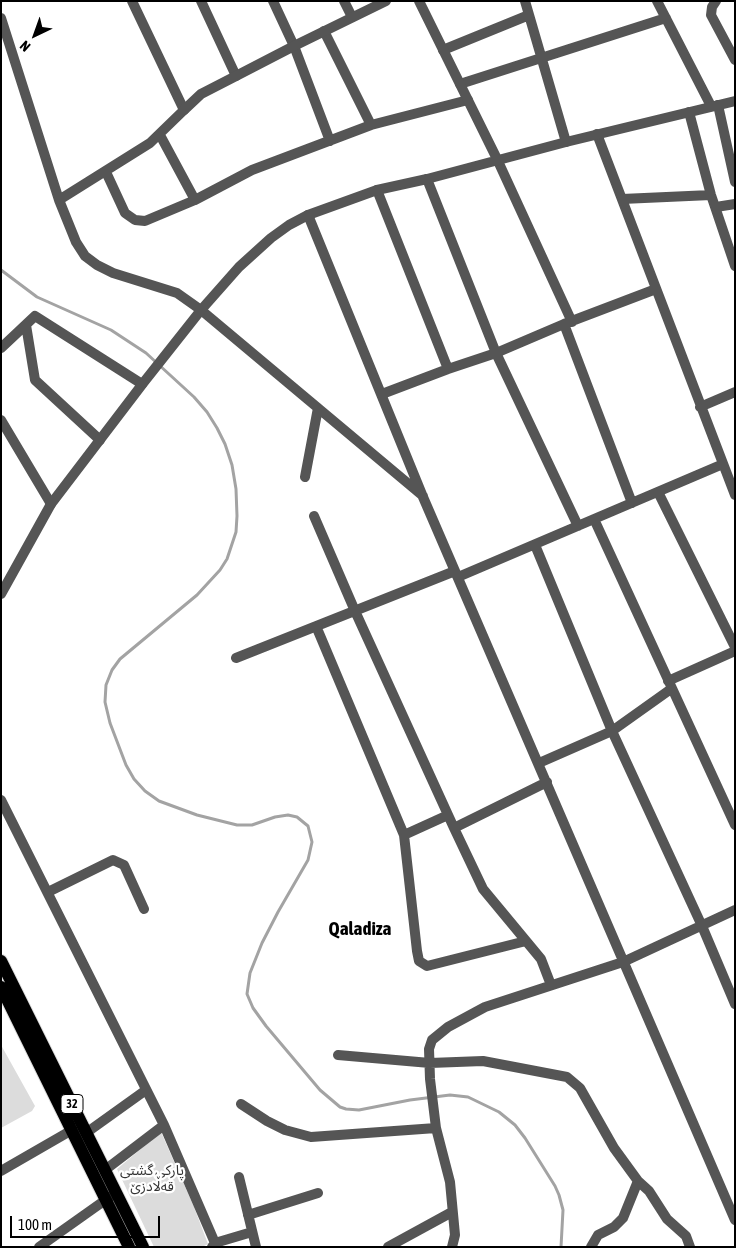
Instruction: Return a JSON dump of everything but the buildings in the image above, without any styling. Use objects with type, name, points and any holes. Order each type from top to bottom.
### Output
[{"type":"main road","name":"32","points":[[3,975],[72,1130],[143,1247]]},
{"type":"main road","name":"32","points":[[3,975],[105,1170],[111,1196],[129,1247]]},
{"type":"street","points":[[132,1],[184,110]]},
{"type":"street","points":[[201,1],[236,76]]},
{"type":"street","points":[[273,1],[294,46],[330,140]]},
{"type":"street","points":[[344,1],[352,17]]},
{"type":"street","points":[[59,200],[150,143],[201,94],[386,1]]},
{"type":"street","points":[[419,1],[497,160],[568,323],[632,503]]},
{"type":"street","points":[[525,1],[566,142]]},
{"type":"street","points":[[657,1],[715,105],[735,182]]},
{"type":"street","points":[[716,1],[712,7],[711,15],[735,60]]},
{"type":"street","points":[[444,50],[529,15]]},
{"type":"street","points":[[1,18],[59,200],[78,248],[90,260],[113,272],[177,292],[424,497]]},
{"type":"street","points":[[460,84],[666,18]]},
{"type":"street","points":[[324,31],[371,124]]},
{"type":"street","points":[[106,172],[124,213],[135,220],[152,219],[195,200],[252,170],[371,124],[468,100]]},
{"type":"street","points":[[1,594],[51,504],[143,383],[201,310],[255,251],[289,225],[377,190],[735,101]]},
{"type":"street","points":[[689,112],[711,195],[734,261]]},
{"type":"street","points":[[160,134],[195,200]]},
{"type":"street","points":[[597,134],[735,495]]},
{"type":"street","points":[[427,179],[496,353],[578,526]]},
{"type":"street","points":[[377,190],[448,369]]},
{"type":"street","points":[[622,199],[711,195]]},
{"type":"street","points":[[716,207],[735,204]]},
{"type":"street","points":[[308,216],[424,497],[735,1220]]},
{"type":"street","points":[[382,394],[496,353],[656,289]]},
{"type":"street","points":[[1,348],[36,316],[143,383]]},
{"type":"street","points":[[26,325],[35,380],[100,440]]},
{"type":"street","points":[[700,407],[735,392]]},
{"type":"street","points":[[305,477],[318,408]]},
{"type":"street","points":[[1,420],[51,504]]},
{"type":"street","points":[[236,658],[355,610],[535,545],[723,464]]},
{"type":"street","points":[[539,763],[612,731],[670,685],[735,649],[658,492]]},
{"type":"street","points":[[314,516],[483,889],[541,959],[551,985]]},
{"type":"street","points":[[594,519],[735,825]]},
{"type":"street","points":[[535,545],[612,731],[702,926],[735,1004]]},
{"type":"street","points":[[316,626],[404,835],[417,951],[420,960],[427,966],[526,941]]},
{"type":"street","points":[[454,828],[547,782]]},
{"type":"street","points":[[1,800],[164,1125],[213,1245],[252,1232]]},
{"type":"street","points":[[404,835],[448,815]]},
{"type":"street","points":[[48,892],[113,860],[124,866],[144,909]]},
{"type":"street","points":[[452,1247],[454,1235],[450,1182],[436,1128],[430,1079],[429,1049],[432,1040],[452,1024],[485,1007],[623,962],[735,910]]},
{"type":"street","points":[[338,1055],[430,1063],[483,1061],[567,1077],[586,1096],[614,1148],[638,1181],[649,1191],[667,1219],[686,1236],[690,1247]]},
{"type":"street","points":[[86,1133],[146,1090]]},
{"type":"street","points":[[241,1104],[284,1130],[311,1137],[436,1128]]},
{"type":"street","points":[[105,1170],[164,1125]]},
{"type":"street","points":[[1,1171],[72,1130]]},
{"type":"street","points":[[239,1177],[256,1247]]},
{"type":"street","points":[[591,1247],[598,1235],[614,1226],[623,1218],[638,1181]]},
{"type":"street","points":[[248,1215],[318,1193]]},
{"type":"street","points":[[39,1247],[111,1196]]},
{"type":"street","points":[[388,1247],[452,1212]]},
{"type":"green space","points":[[1,1045],[35,1106],[32,1111],[1,1128]]},
{"type":"green space","name":"پارکی گشتی قەڵادزێ","points":[[161,1132],[208,1244],[202,1247],[154,1247],[117,1169]]},
{"type":"waterway","points":[[1,270],[37,297],[111,330],[146,353],[194,397],[207,412],[225,444],[232,465],[236,489],[237,516],[236,532],[227,559],[220,570],[197,595],[120,659],[112,670],[106,685],[105,702],[110,723],[126,765],[134,779],[145,791],[159,801],[197,815],[237,825],[252,825],[275,817],[288,815],[297,817],[308,826],[312,842],[308,860],[262,943],[250,973],[247,994],[253,1008],[320,1090],[340,1107],[359,1110],[410,1100],[450,1095],[468,1097],[499,1112],[515,1125],[525,1138],[555,1186],[563,1210],[561,1247]]},
{"type":"district","name":"Qaladiza","points":[[360,929]]}]
